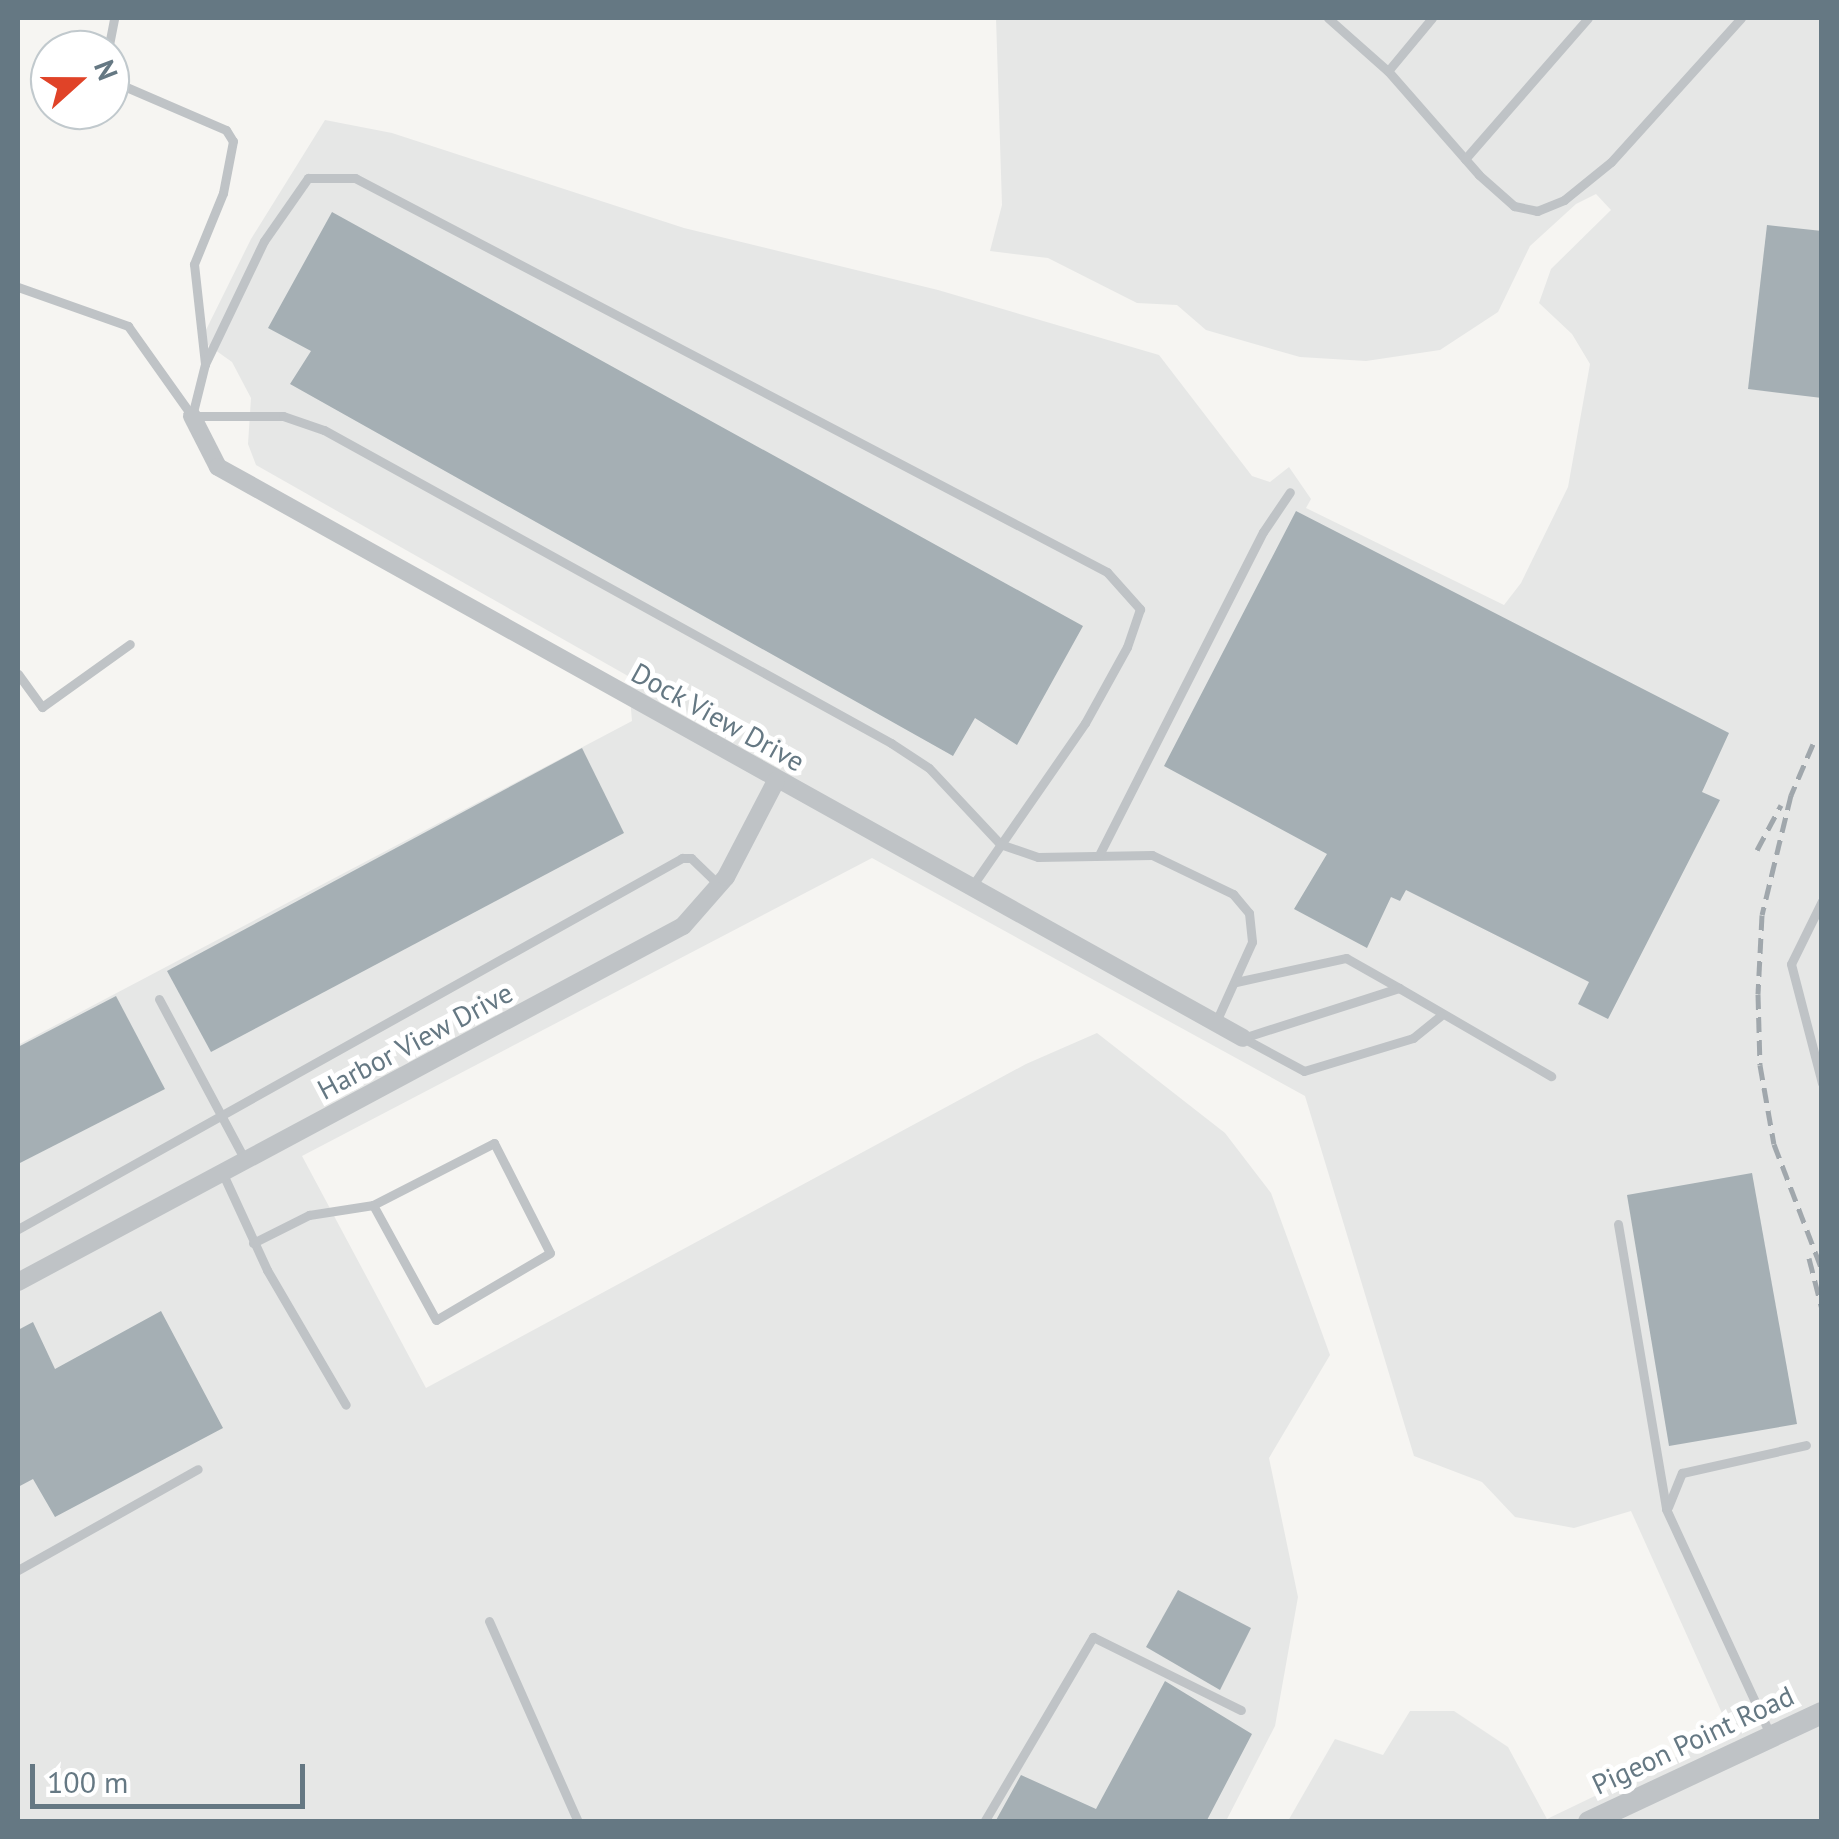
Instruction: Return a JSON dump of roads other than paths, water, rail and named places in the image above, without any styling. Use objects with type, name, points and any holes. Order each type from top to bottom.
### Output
[{"type":"street","name":"Dock View Drive","points":[[192,416],[218,467],[1243,1038]]},
{"type":"street","name":"Harbor View Drive","points":[[18,1282],[682,926],[718,885],[776,781]]},
{"type":"street","name":"Pigeon Point Road","points":[[1589,1822],[1822,1713]]},
{"type":"lane","points":[[1328,18],[1388,70],[1465,159],[1514,206],[1537,210],[1564,200],[1611,162],[1741,18]]},
{"type":"lane","points":[[1388,70],[1432,18]]},
{"type":"lane","points":[[1465,159],[1588,18]]},
{"type":"lane","points":[[130,89],[226,130],[233,141],[223,193],[194,264],[205,364]]},
{"type":"lane","points":[[192,416],[205,364],[264,241],[308,178],[355,178],[1106,572],[1140,609],[1128,647],[1085,723],[970,889]]},
{"type":"lane","points":[[18,287],[128,326],[192,416]]},
{"type":"lane","points":[[192,416],[282,416],[324,430],[891,743],[929,768],[1000,844],[1038,857],[1152,855],[1233,894],[1250,913],[1252,942],[1215,1024]]},
{"type":"lane","points":[[1099,856],[1263,532],[1290,492]]},
{"type":"lane","points":[[18,674],[42,707],[130,644]]},
{"type":"lane","points":[[18,1229],[682,858],[691,858],[718,885]]},
{"type":"lane","points":[[1822,901],[1791,964],[1822,1083]]},
{"type":"lane","points":[[1236,982],[1346,958],[1440,1016],[1551,1076]]},
{"type":"lane","points":[[1243,1038],[1399,988]]},
{"type":"lane","points":[[159,999],[246,1160]]},
{"type":"lane","points":[[1243,1038],[1304,1070],[1413,1038],[1440,1016]]},
{"type":"lane","points":[[253,1243],[309,1215],[373,1205],[494,1143],[550,1253],[436,1320],[373,1205]]},
{"type":"lane","points":[[222,1172],[253,1243],[346,1405]]},
{"type":"lane","points":[[1618,1224],[1666,1509],[1771,1736]]},
{"type":"lane","points":[[1666,1509],[1682,1473],[1806,1444]]},
{"type":"lane","points":[[18,1570],[198,1469]]},
{"type":"lane","points":[[489,1621],[578,1822]]},
{"type":"lane","points":[[984,1822],[1092,1637],[1242,1710]]},
{"type":"railway","points":[[1813,744],[1791,795],[1762,915],[1758,994],[1760,1065],[1774,1144],[1822,1270]]},
{"type":"railway","points":[[1757,850],[1781,805]]},
{"type":"railway","points":[[1809,1258],[1822,1309]]}]
